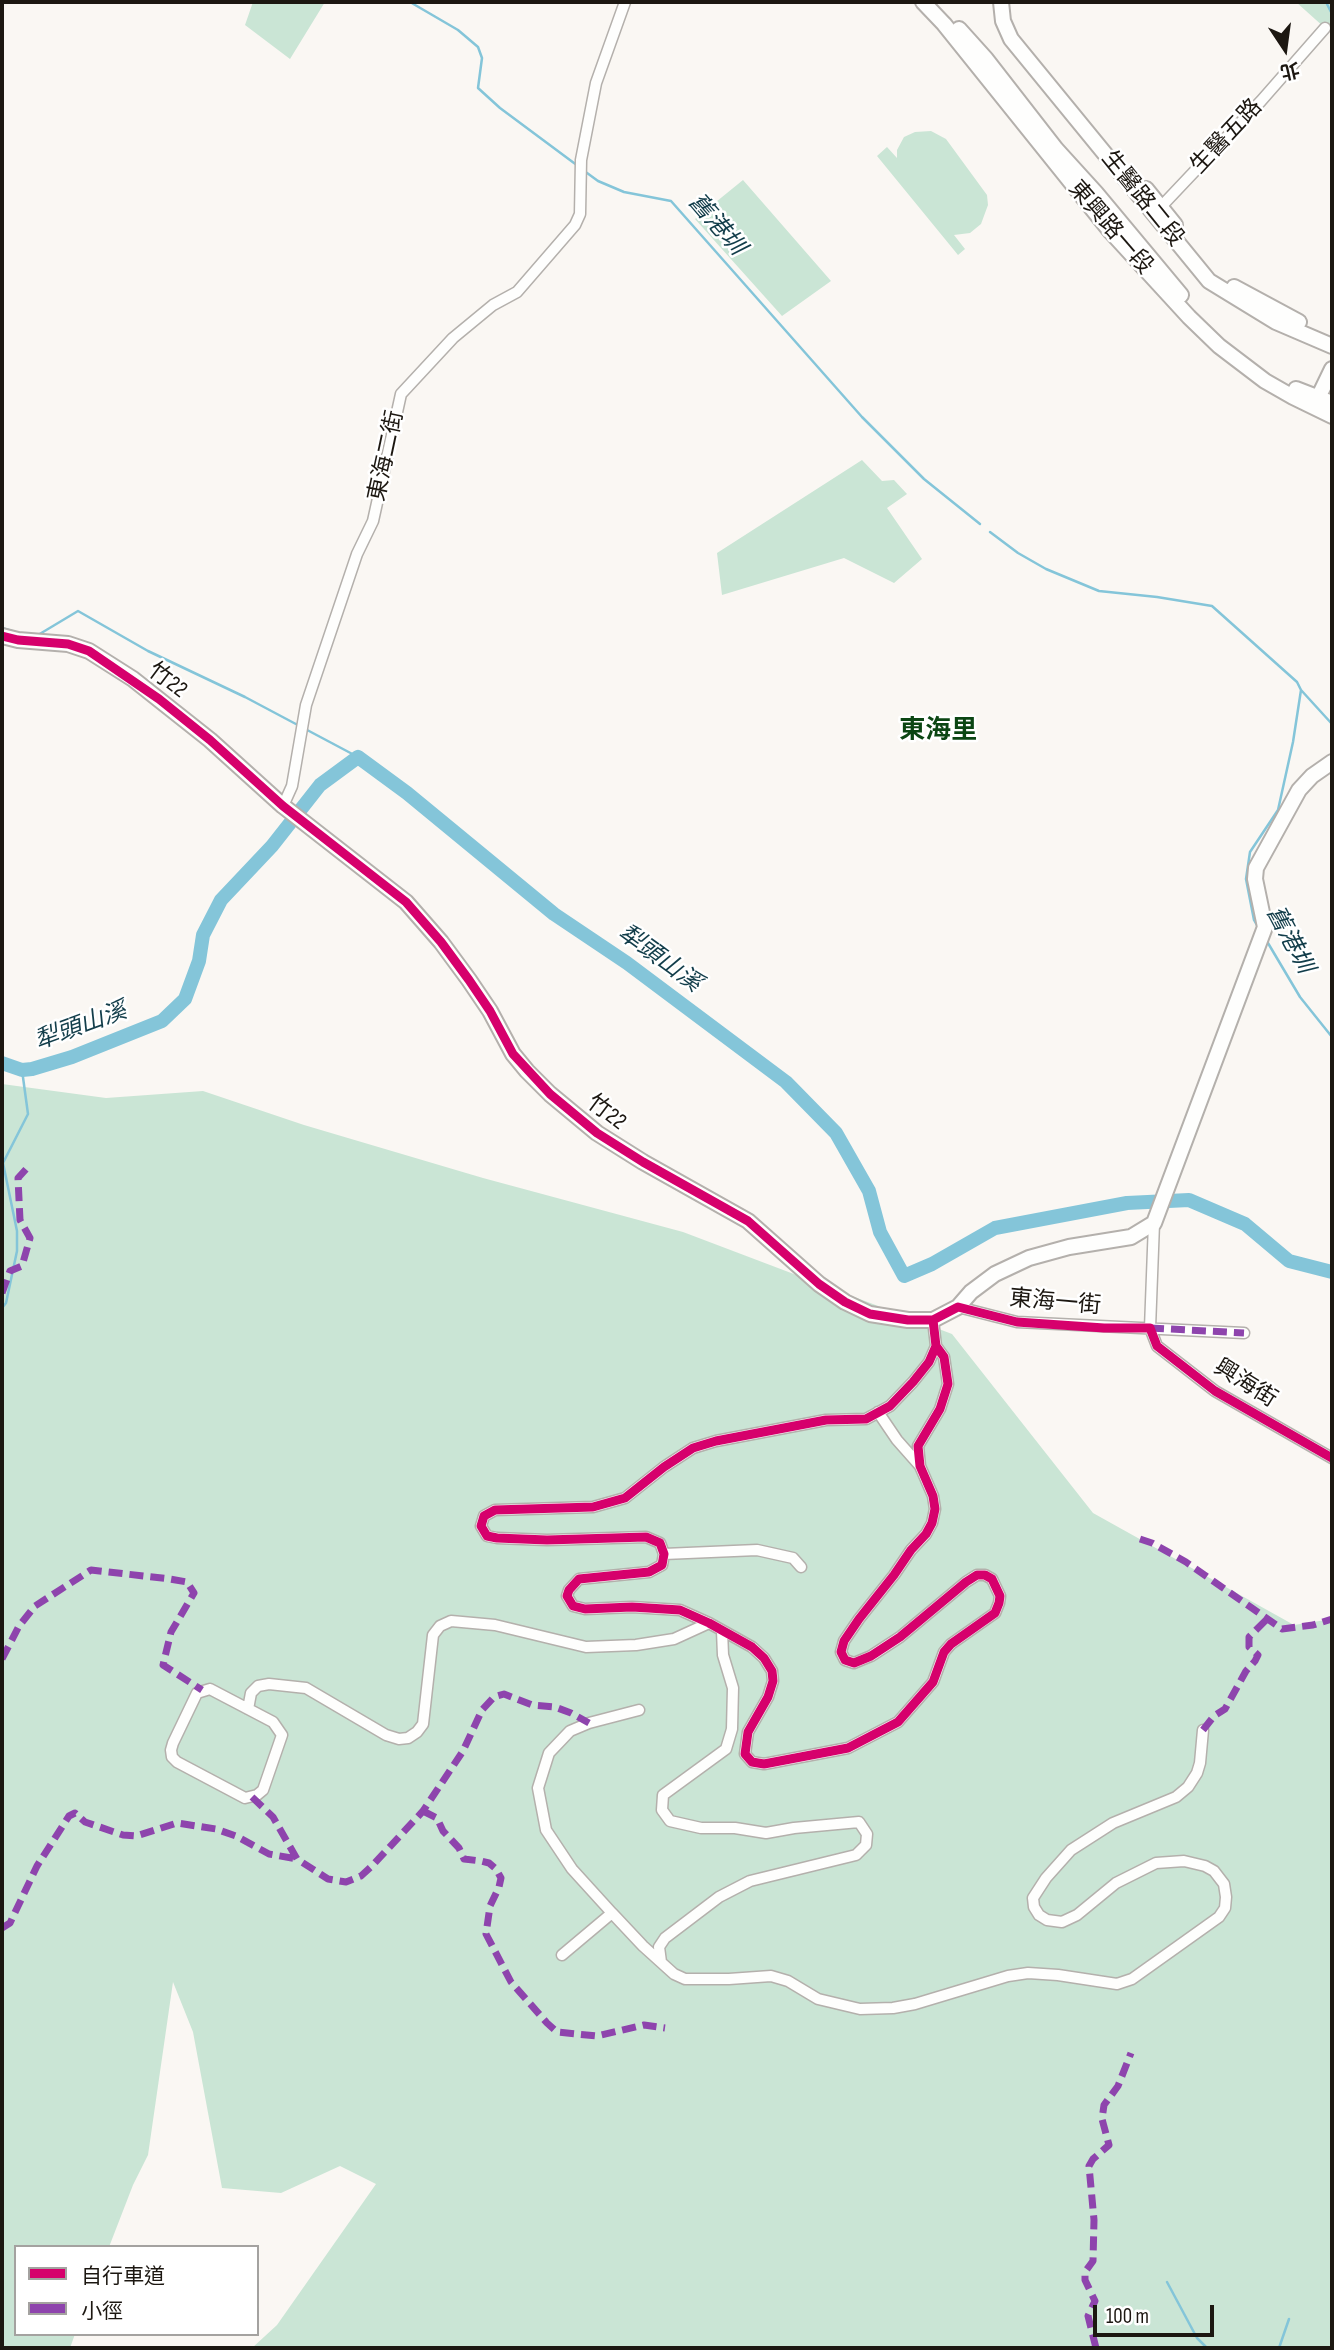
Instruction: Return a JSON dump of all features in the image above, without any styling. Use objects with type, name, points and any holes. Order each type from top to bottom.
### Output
[{"type":"street","name":"東海二街","points":[[284,806],[292,786],[304,715],[348,579],[373,521],[401,394],[453,338],[493,305],[517,292],[575,225],[580,214],[581,160],[596,83],[625,2]]},
{"type":"street","name":"東興路一段","points":[[923,2],[944,24],[1084,201],[1189,317],[1219,346],[1265,381],[1293,397],[1327,404]]},
{"type":"street","name":"東興路一段","points":[[934,2],[986,59],[1056,149],[1096,192],[1210,328],[1227,344],[1270,375],[1327,404]]},
{"type":"street","name":"生醫路二段","points":[[1001,2],[1003,21],[1011,39],[1193,250],[1225,282],[1271,309],[1332,337]]},
{"type":"street","name":"生醫路二段","points":[[1008,2],[1015,32],[1158,210],[1209,281],[1268,318],[1332,346]]},
{"type":"street","name":"生醫五路","points":[[1158,210],[1261,102],[1325,28]]},
{"type":"street","points":[[1327,404],[1332,369]]},
{"type":"street","name":"竹22","points":[[2,636],[68,644],[89,651],[133,679],[211,740],[284,806],[406,902],[455,961],[490,1012],[513,1054],[527,1071],[597,1133],[643,1163],[748,1221],[819,1284],[845,1302],[870,1314],[908,1320],[933,1320]]},
{"type":"street","points":[[1150,1328],[1154,1223],[1265,921],[1255,879],[1256,869],[1299,790],[1312,776],[1332,762]]},
{"type":"street","points":[[936,1346],[929,1362],[890,1406],[866,1419],[826,1420],[716,1441],[693,1448],[625,1498],[593,1507],[495,1510],[484,1516],[481,1526],[487,1536],[497,1538],[547,1540],[646,1537],[660,1542],[664,1554],[662,1565],[649,1572],[579,1579],[572,1584],[567,1596],[573,1606],[585,1609],[658,1607],[680,1611],[709,1623],[752,1647],[764,1658],[772,1671],[772,1681],[768,1697],[748,1732],[745,1754],[752,1762],[764,1764],[848,1748],[898,1722],[933,1682],[944,1652],[951,1644],[995,1613],[1000,1596],[992,1579],[977,1575],[900,1637],[871,1656],[854,1663],[845,1660],[841,1652],[844,1641],[932,1523],[935,1509],[933,1496],[920,1466],[918,1446],[940,1409],[948,1384],[944,1357],[936,1346],[933,1320],[958,1307],[971,1292],[995,1274],[1029,1258],[1069,1247],[1131,1237],[1154,1223]]},
{"type":"street","name":"東海一街","points":[[958,1307],[1017,1322],[1244,1333]]},
{"type":"street","name":"興海街","points":[[1150,1328],[1157,1346],[1215,1391],[1332,1458]]},
{"type":"street","points":[[878,1412],[897,1440],[920,1466]]},
{"type":"street","points":[[664,1554],[757,1550],[793,1558],[801,1567]]},
{"type":"street","points":[[248,1709],[251,1693],[258,1686],[269,1684],[306,1688],[386,1735],[399,1739],[408,1738],[423,1724],[433,1635],[440,1626],[452,1621],[495,1625],[586,1647],[636,1646],[674,1640],[709,1623]]},
{"type":"street","points":[[661,1962],[659,1947],[666,1938],[719,1897],[750,1881],[856,1855],[866,1845],[867,1834],[859,1822],[766,1833],[735,1828],[701,1828],[670,1821],[662,1810],[663,1795],[726,1749],[732,1729],[733,1688],[723,1655],[722,1631]]},
{"type":"street","points":[[210,1689],[248,1709],[273,1722],[282,1735],[263,1790],[257,1795],[245,1798],[177,1762],[172,1756],[173,1743],[197,1693],[210,1689]]},
{"type":"street","points":[[639,1710],[589,1723],[570,1731],[549,1753],[538,1788],[546,1830],[572,1870],[674,1975],[685,1979],[771,1976],[788,1981],[818,1999],[860,2008],[893,2008],[915,2004],[1008,1976],[1028,1973],[1117,1984],[1132,1979],[1219,1917],[1225,1908],[1224,1884],[1214,1871],[1184,1861],[1156,1863],[1116,1884],[1077,1915],[1062,1922],[1047,1920],[1039,1915],[1033,1898],[1046,1878],[1071,1850],[1113,1823],[1176,1797],[1188,1787],[1197,1773],[1203,1730]]},
{"type":"street","points":[[562,1955],[612,1913]]},
{"type":"green space","points":[[253,2],[325,2],[290,59],[245,25]]},
{"type":"green space","points":[[1296,2],[1332,2],[1332,33],[1325,28]]},
{"type":"green space","points":[[931,131],[946,139],[987,195],[988,205],[981,224],[970,233],[954,235],[965,249],[958,255],[877,156],[887,147],[897,158],[897,150],[904,137],[915,132]]},
{"type":"green space","points":[[743,180],[831,281],[782,316],[695,219]]},
{"type":"green space","points":[[862,460],[882,481],[894,480],[907,494],[887,508],[922,559],[894,583],[844,558],[722,595],[717,553]]},
{"type":"green space","points":[[2,1084],[106,1098],[203,1091],[304,1125],[483,1178],[683,1232],[952,1334],[1093,1513],[1294,1625],[1332,1619],[1332,2348],[252,2348],[277,2325],[376,2184],[340,2166],[281,2193],[222,2188],[193,2032],[173,1982],[148,2155],[110,2245],[14,2245],[14,2336],[74,2336],[70,2348],[2,2348]]},
{"type":"waterway","name":"舊港圳","points":[[410,2],[458,30],[478,47],[482,58],[478,88],[500,108],[578,166]]},
{"type":"waterway","points":[[1326,2],[1332,14]]},
{"type":"waterway","name":"舊港圳","points":[[583,170],[598,181],[624,192],[671,201],[862,417],[924,479],[980,524]]},
{"type":"waterway","name":"舊港圳","points":[[990,532],[1046,569],[1099,591],[1212,606],[1297,682],[1301,690],[1278,810],[1250,852],[1246,879],[1254,920],[1258,927]]},
{"type":"waterway","points":[[38,635],[78,611],[148,651],[245,697],[358,757]]},
{"type":"waterway","points":[[2,628],[12,631]]},
{"type":"waterway","name":"舊港圳","points":[[1301,690],[1332,724]]},
{"type":"waterway","name":"犁頭山溪","points":[[2,1063],[22,1070],[32,1069],[72,1057],[162,1021],[185,999],[199,961],[203,935],[221,900],[272,846],[320,785],[358,757],[407,793],[554,914],[627,963],[786,1082],[836,1133],[869,1191],[880,1232],[904,1276],[932,1264],[995,1228],[1127,1203],[1189,1200],[1245,1224],[1289,1261],[1332,1272]]},
{"type":"waterway","name":"舊港圳","points":[[1265,938],[1300,997],[1332,1037]]},
{"type":"waterway","points":[[2,1308],[6,1303],[17,1251],[17,1231],[3,1163],[28,1114],[22,1070]]},
{"type":"waterway","points":[[1167,2282],[1197,2338],[1207,2348]]},
{"type":"waterway","points":[[1279,2348],[1289,2319]]},
{"type":"marked path","points":[[2,1293],[10,1271],[22,1266],[30,1238],[20,1220],[18,1178],[28,1167]]},
{"type":"marked path","points":[[1150,1328],[1244,1333]]},
{"type":"marked path","points":[[1140,1539],[1186,1562],[1282,1629],[1313,1625],[1332,1619]]},
{"type":"marked path","points":[[2,1659],[19,1626],[35,1606],[91,1570],[170,1579],[187,1582],[194,1593],[171,1632],[163,1665],[202,1690]]},
{"type":"marked path","points":[[1203,1730],[1214,1716],[1225,1709],[1246,1671],[1255,1661],[1258,1655],[1249,1647],[1249,1637],[1267,1619]]},
{"type":"marked path","points":[[252,1797],[273,1817],[297,1859],[328,1879],[346,1882],[361,1876],[372,1866],[423,1811],[463,1751],[482,1710],[494,1697],[504,1694],[532,1705],[555,1707],[589,1723]]},
{"type":"marked path","points":[[423,1811],[437,1818],[443,1831],[459,1848],[464,1859],[489,1863],[496,1869],[501,1878],[490,1906],[486,1934],[511,1982],[557,2032],[597,2036],[644,2025],[665,2028]]},
{"type":"marked path","points":[[2,1928],[10,1923],[37,1866],[69,1816],[75,1813],[85,1822],[123,1835],[136,1836],[177,1823],[216,1829],[236,1836],[269,1854],[297,1859]]},
{"type":"marked path","points":[[1096,2348],[1088,2316],[1095,2301],[1085,2280],[1085,2272],[1093,2261],[1094,2220],[1089,2166],[1109,2145],[1102,2119],[1104,2105],[1118,2086],[1131,2053]]},
{"type":"cycle path","points":[[2,636],[68,644],[89,651],[159,699],[210,740],[283,806],[406,902],[469,980],[490,1011],[513,1054],[550,1094],[597,1133],[748,1221],[819,1284],[845,1302],[870,1314],[908,1320],[933,1320],[958,1307],[1017,1322],[1150,1328],[1157,1346],[1215,1391],[1332,1458]]},
{"type":"cycle path","points":[[933,1320],[936,1346],[944,1357],[948,1384],[940,1409],[918,1446],[920,1466],[933,1496],[935,1509],[932,1523],[859,1619],[844,1641],[841,1652],[845,1660],[854,1663],[871,1656],[900,1637],[977,1575],[992,1579],[1000,1596],[999,1603],[995,1613],[951,1644],[944,1652],[933,1682],[898,1722],[848,1748],[764,1764],[752,1762],[745,1754],[748,1732],[768,1697],[773,1681],[772,1671],[764,1658],[752,1647],[680,1610],[632,1607],[585,1609],[573,1606],[567,1596],[579,1579],[649,1572],[662,1565],[664,1554],[660,1543],[646,1537],[547,1540],[497,1538],[487,1536],[481,1526],[484,1516],[495,1510],[593,1507],[625,1498],[693,1448],[716,1441],[826,1420],[866,1419],[890,1406],[929,1362],[936,1346]]},
{"type":"district","name":"東海里","points":[[938,731]]}]
